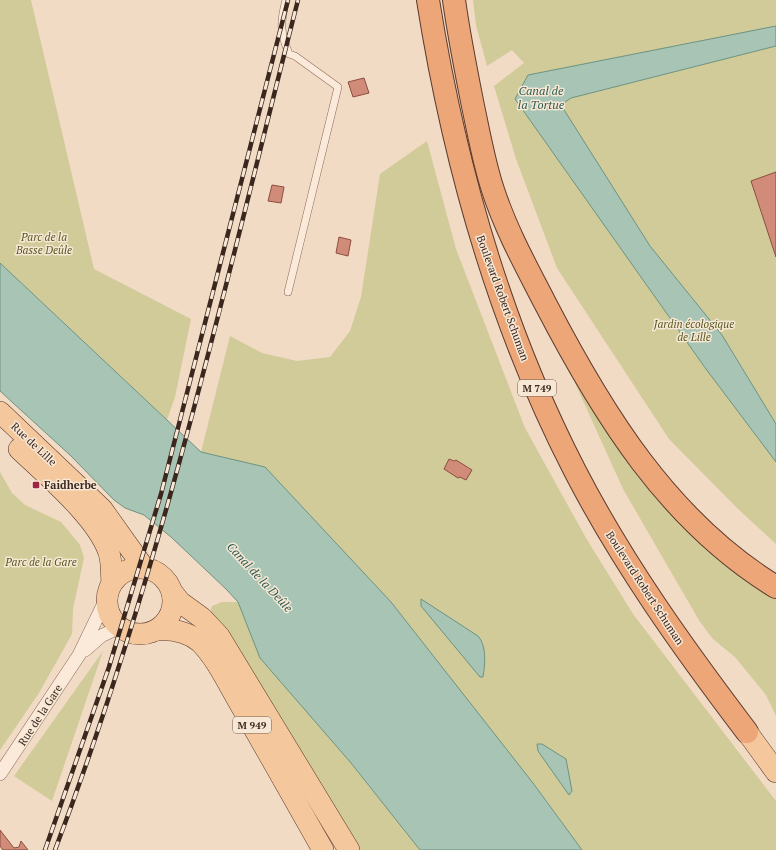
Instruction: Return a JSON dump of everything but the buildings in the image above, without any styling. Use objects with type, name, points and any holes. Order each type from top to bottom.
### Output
[{"type":"highway","points":[[416,0],[445,128],[460,165]]},
{"type":"highway","name":"Boulevard Robert Schuman","points":[[428,0],[442,82],[460,165],[488,260],[507,314],[542,400],[576,473],[614,542],[649,598],[747,732]]},
{"type":"highway","points":[[454,0],[476,120],[493,189],[505,222],[562,336],[607,414],[634,453],[663,490],[717,544],[776,587]]},
{"type":"main road","name":"Rue de Lille","points":[[0,412],[102,509],[144,568]]},
{"type":"main road","name":"Rue de Lille","points":[[0,431],[58,486],[97,530],[109,553],[110,590]]},
{"type":"main road","points":[[144,568],[154,570],[169,584],[173,593],[172,611],[166,622],[157,630],[148,634],[136,634],[120,627],[113,620],[109,611],[110,590],[118,576],[126,571],[144,568]]},
{"type":"main road","name":"M 949","points":[[173,593],[180,602],[202,618],[218,636],[349,850]]},
{"type":"main road","name":"M 949","points":[[157,630],[169,630],[184,633],[192,637],[205,648],[257,733],[323,850]]},
{"type":"main road","points":[[747,732],[776,766]]},
{"type":"main road","name":"M 749","points":[[747,732],[776,772]]},
{"type":"street","name":"Rue de la Gare","points":[[0,774],[79,655],[110,590]]},
{"type":"street","name":"Rue de la Gare","points":[[79,655],[100,636],[120,627]]},
{"type":"lane","points":[[286,0],[280,21],[283,39],[289,54],[295,56],[338,87],[288,292]]},
{"type":"green space","name":"Parc de la Basse Deûle","points":[[0,0],[31,0],[94,269],[191,319],[175,397],[167,420],[0,263]]},
{"type":"green space","name":"Jardin écologique de Lille","points":[[473,0],[776,0],[776,172],[751,181],[776,257],[776,544],[737,508],[669,439],[557,268],[516,159],[494,86],[524,63],[512,50],[487,66],[476,25]]},
{"type":"green space","points":[[427,141],[456,249],[525,428],[586,538],[633,614],[776,801],[776,850],[582,850],[533,783],[210,455],[201,452],[230,336],[262,353],[297,361],[330,357],[350,331],[361,297],[380,174]]},
{"type":"green space","points":[[577,381],[776,597],[776,716],[766,695],[735,657],[713,639],[700,622],[623,489],[575,383]]},
{"type":"green space","name":"Parc de la Gare","points":[[0,472],[12,493],[25,505],[61,522],[80,545],[84,558],[73,609],[72,634],[39,693],[0,750]]},
{"type":"green space","points":[[222,602],[238,602],[245,617],[351,763],[420,850],[356,850],[210,613],[212,606]]},
{"type":"green space","points":[[103,651],[52,801],[14,776]]},
{"type":"water","name":"Canal de la Tortue","points":[[776,26],[776,46],[571,98],[561,105],[650,246],[722,335],[776,424],[776,462],[706,369],[515,99],[528,75]]},
{"type":"water","name":"Canal de la Deûle","points":[[0,263],[201,452],[265,467],[391,602],[533,783],[582,850],[420,850],[351,763],[260,658],[238,602],[171,537],[144,515],[125,508],[114,500],[71,456],[0,391]]},
{"type":"water","points":[[421,599],[478,636],[484,650],[485,661],[483,677],[480,677],[421,606]]},
{"type":"water","points":[[537,744],[542,744],[566,759],[572,791],[569,795],[538,751]]},
{"type":"railway","points":[[45,850],[109,667],[161,494],[288,0]]},
{"type":"railway","points":[[55,850],[93,746],[159,535],[217,322],[298,0]]},
{"type":"place","name":"Faidherbe","points":[[36,485]]}]
